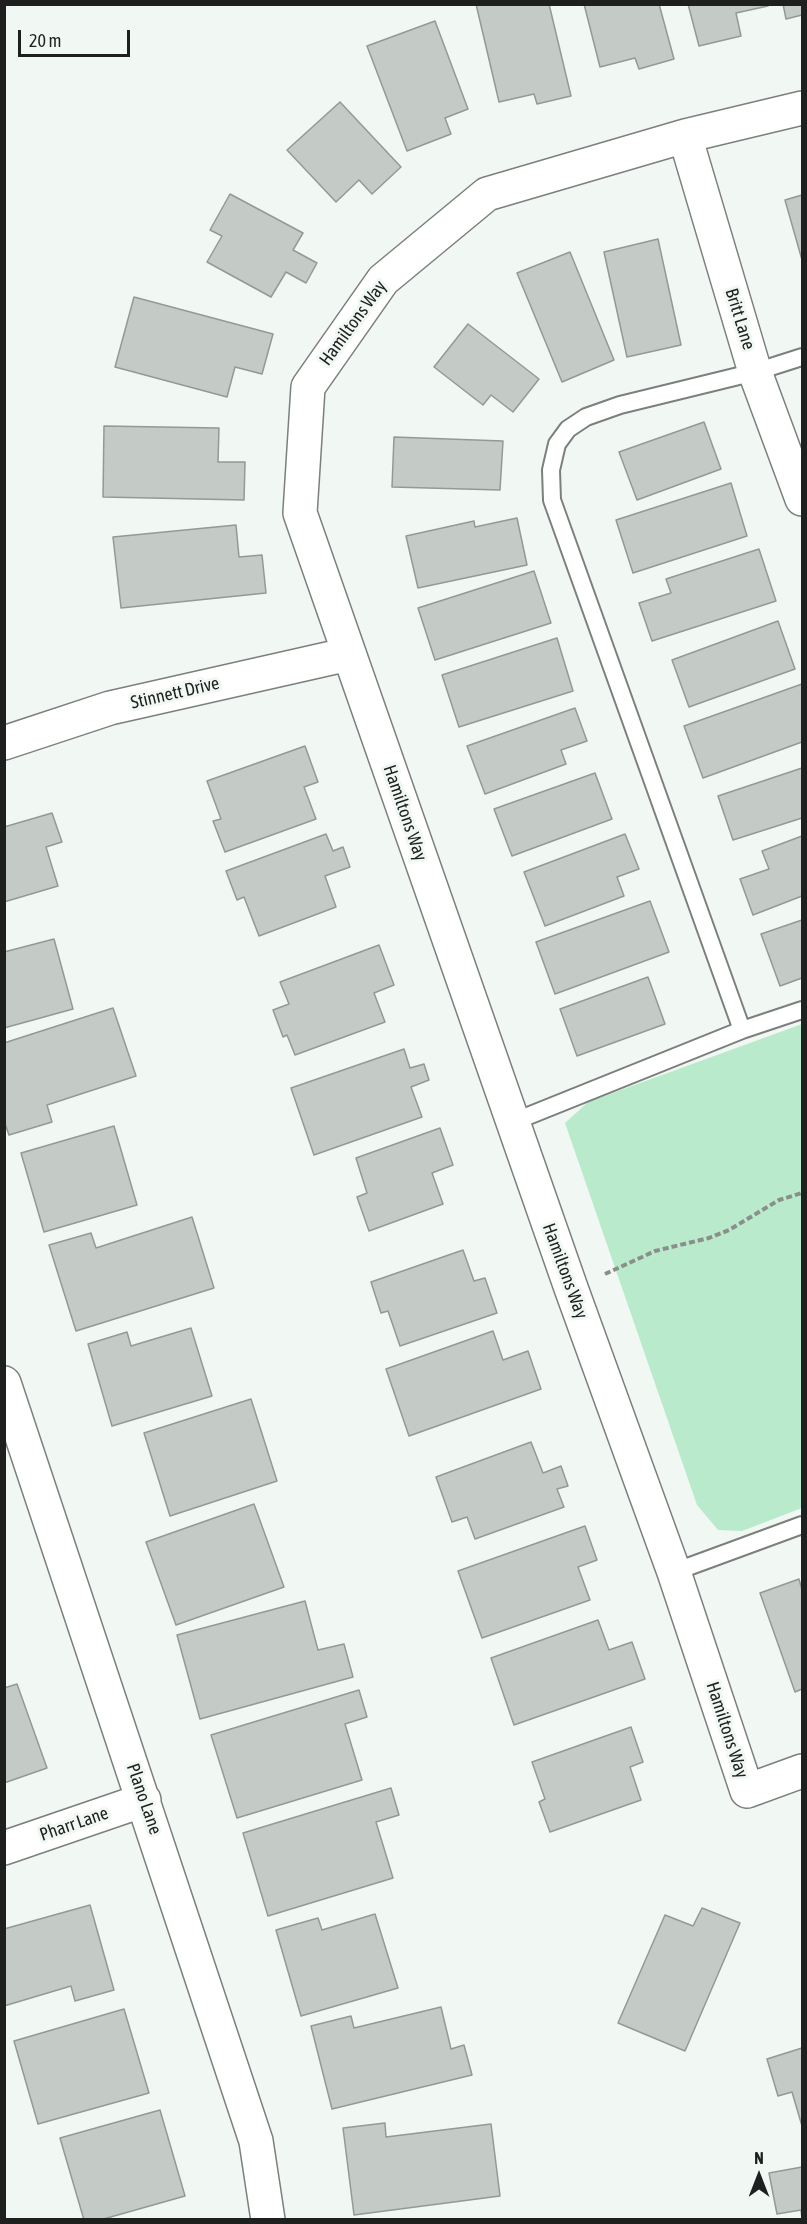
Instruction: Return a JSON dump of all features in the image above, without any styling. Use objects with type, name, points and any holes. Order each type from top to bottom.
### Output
[{"type":"street","name":"Hamiltons Way","points":[[802,108],[685,136],[487,194],[382,280],[308,387],[300,513],[571,1288],[674,1572],[747,1791],[802,1771]]},
{"type":"street","name":"Britt Lane","points":[[685,136],[755,372],[802,499]]},
{"type":"street","name":"Stinnett Drive","points":[[4,743],[110,708],[349,654]]},
{"type":"street","name":"Plano Lane","points":[[4,1383],[256,2141],[268,2220]]},
{"type":"street","name":"Pharr Lane","points":[[4,1848],[144,1800]]},
{"type":"lane","points":[[742,1030],[552,500],[551,470],[557,444],[568,429],[586,417],[620,405],[755,372],[802,357]]},
{"type":"lane","points":[[513,1122],[742,1030],[802,1010]]},
{"type":"lane","points":[[674,1572],[802,1525]]},
{"type":"path","points":[[571,1288],[656,1251],[710,1238],[729,1230],[779,1200],[802,1193]]},
{"type":"green space","points":[[802,1024],[802,1508],[742,1531],[718,1530],[697,1505],[565,1123],[588,1102]]},
{"type":"building","points":[[476,4],[549,4],[571,96],[537,104],[534,94],[499,102]]},
{"type":"building","points":[[584,4],[659,4],[674,59],[639,69],[635,58],[600,67]]},
{"type":"building","points":[[688,4],[768,4],[768,6],[736,13],[741,36],[699,46]]},
{"type":"building","points":[[783,4],[802,4],[802,15],[786,19]]},
{"type":"building","points":[[435,21],[468,109],[445,118],[451,134],[407,151],[367,46]]},
{"type":"building","points":[[340,102],[401,167],[372,194],[359,180],[336,202],[287,150]]},
{"type":"building","points":[[230,194],[303,233],[293,250],[317,263],[306,283],[286,272],[271,297],[207,262],[222,236],[210,230]]},
{"type":"building","points":[[802,195],[802,260],[785,200]]},
{"type":"building","points":[[658,239],[681,345],[627,357],[604,252]]},
{"type":"building","points":[[570,252],[614,360],[562,382],[517,273]]},
{"type":"building","points":[[134,297],[273,334],[262,374],[235,367],[227,397],[115,367]]},
{"type":"building","points":[[468,324],[539,379],[513,412],[491,395],[483,405],[434,367]]},
{"type":"building","points":[[704,422],[721,469],[637,500],[619,452]]},
{"type":"building","points":[[104,426],[219,428],[218,462],[245,462],[244,500],[103,497]]},
{"type":"building","points":[[394,437],[503,441],[500,490],[392,487]]},
{"type":"building","points":[[731,483],[747,536],[633,573],[616,520]]},
{"type":"building","points":[[517,518],[527,565],[418,588],[406,536],[474,521],[475,527]]},
{"type":"building","points":[[236,525],[239,557],[262,555],[266,593],[121,608],[113,537]]},
{"type":"building","points":[[759,549],[776,601],[652,641],[639,603],[671,593],[666,579]]},
{"type":"building","points":[[534,571],[551,623],[435,660],[418,608]]},
{"type":"building","points":[[778,621],[795,669],[689,707],[672,660]]},
{"type":"building","points":[[557,638],[573,691],[459,727],[442,675]]},
{"type":"building","points":[[802,684],[802,742],[703,778],[684,726]]},
{"type":"building","points":[[575,708],[587,741],[561,750],[566,764],[485,794],[467,746]]},
{"type":"building","points":[[305,746],[318,782],[304,787],[316,819],[225,852],[213,821],[221,819],[207,781]]},
{"type":"building","points":[[802,768],[802,818],[733,840],[718,796]]},
{"type":"building","points":[[595,773],[612,819],[512,856],[494,809]]},
{"type":"building","points":[[52,813],[62,842],[46,847],[58,886],[4,902],[4,827]]},
{"type":"building","points":[[326,834],[333,851],[343,847],[350,867],[325,876],[336,907],[259,936],[244,897],[237,900],[226,871]]},
{"type":"building","points":[[625,834],[639,869],[617,877],[624,896],[545,926],[524,872]]},
{"type":"building","points":[[802,836],[802,896],[753,915],[740,879],[769,869],[762,851]]},
{"type":"building","points":[[650,901],[669,952],[555,994],[536,942]]},
{"type":"building","points":[[802,920],[802,978],[780,986],[761,934]]},
{"type":"building","points":[[54,939],[73,1009],[4,1028],[4,952]]},
{"type":"building","points":[[379,945],[394,985],[374,993],[385,1022],[295,1055],[287,1035],[283,1037],[273,1010],[289,1004],[280,982]]},
{"type":"building","points":[[648,977],[665,1024],[577,1056],[560,1009]]},
{"type":"building","points":[[113,1008],[136,1076],[47,1105],[52,1122],[9,1135],[4,1121],[4,1043]]},
{"type":"building","points":[[404,1049],[410,1068],[424,1064],[429,1080],[411,1087],[422,1117],[314,1155],[291,1088]]},
{"type":"building","points":[[114,1126],[137,1205],[44,1232],[21,1153]]},
{"type":"building","points":[[440,1128],[453,1165],[432,1173],[443,1204],[369,1231],[357,1197],[367,1193],[356,1158]]},
{"type":"building","points":[[192,1217],[214,1288],[76,1331],[49,1245],[91,1233],[96,1248]]},
{"type":"building","points":[[463,1250],[474,1281],[485,1278],[497,1313],[400,1346],[388,1311],[381,1313],[371,1282]]},
{"type":"building","points":[[191,1328],[212,1396],[112,1426],[88,1344],[127,1332],[131,1346]]},
{"type":"building","points":[[493,1331],[503,1360],[528,1351],[541,1389],[409,1436],[386,1369]]},
{"type":"building","points":[[251,1399],[277,1481],[170,1516],[144,1433]]},
{"type":"building","points":[[531,1442],[543,1473],[561,1466],[568,1486],[557,1489],[564,1507],[475,1539],[467,1517],[452,1522],[436,1477]]},
{"type":"building","points":[[254,1504],[284,1587],[176,1625],[146,1542]]},
{"type":"building","points":[[585,1526],[597,1560],[578,1567],[590,1600],[482,1638],[458,1571]]},
{"type":"building","points":[[799,1579],[802,1590],[802,1689],[795,1692],[760,1593]]},
{"type":"building","points":[[305,1601],[318,1650],[344,1644],[353,1677],[200,1719],[177,1635]]},
{"type":"building","points":[[598,1620],[609,1650],[632,1642],[645,1679],[514,1725],[491,1658]]},
{"type":"building","points":[[17,1684],[47,1768],[4,1783],[4,1688]]},
{"type":"building","points":[[359,1690],[367,1717],[345,1724],[362,1780],[237,1818],[211,1735]]},
{"type":"building","points":[[631,1727],[643,1762],[630,1767],[641,1800],[550,1832],[539,1802],[545,1799],[532,1762]]},
{"type":"building","points":[[391,1788],[399,1815],[376,1822],[393,1878],[268,1916],[243,1833]]},
{"type":"building","points":[[90,1905],[114,1990],[75,2001],[71,1986],[4,2006],[4,1929]]},
{"type":"building","points":[[702,1908],[740,1923],[685,2051],[618,2023],[665,1915],[693,1926]]},
{"type":"building","points":[[375,1914],[398,1988],[301,2016],[276,1930],[318,1918],[322,1930]]},
{"type":"building","points":[[441,2007],[451,2049],[464,2045],[472,2075],[332,2109],[311,2026],[351,2016],[354,2028]]},
{"type":"building","points":[[124,2009],[149,2093],[38,2124],[14,2041]]},
{"type":"building","points":[[802,2048],[802,2126],[792,2092],[778,2096],[767,2059]]},
{"type":"building","points":[[160,2110],[185,2196],[100,2220],[84,2220],[60,2138]]},
{"type":"building","points":[[385,2123],[386,2137],[491,2124],[500,2196],[354,2215],[343,2128]]},
{"type":"building","points":[[802,2167],[802,2219],[801,2210],[777,2214],[769,2173]]}]
